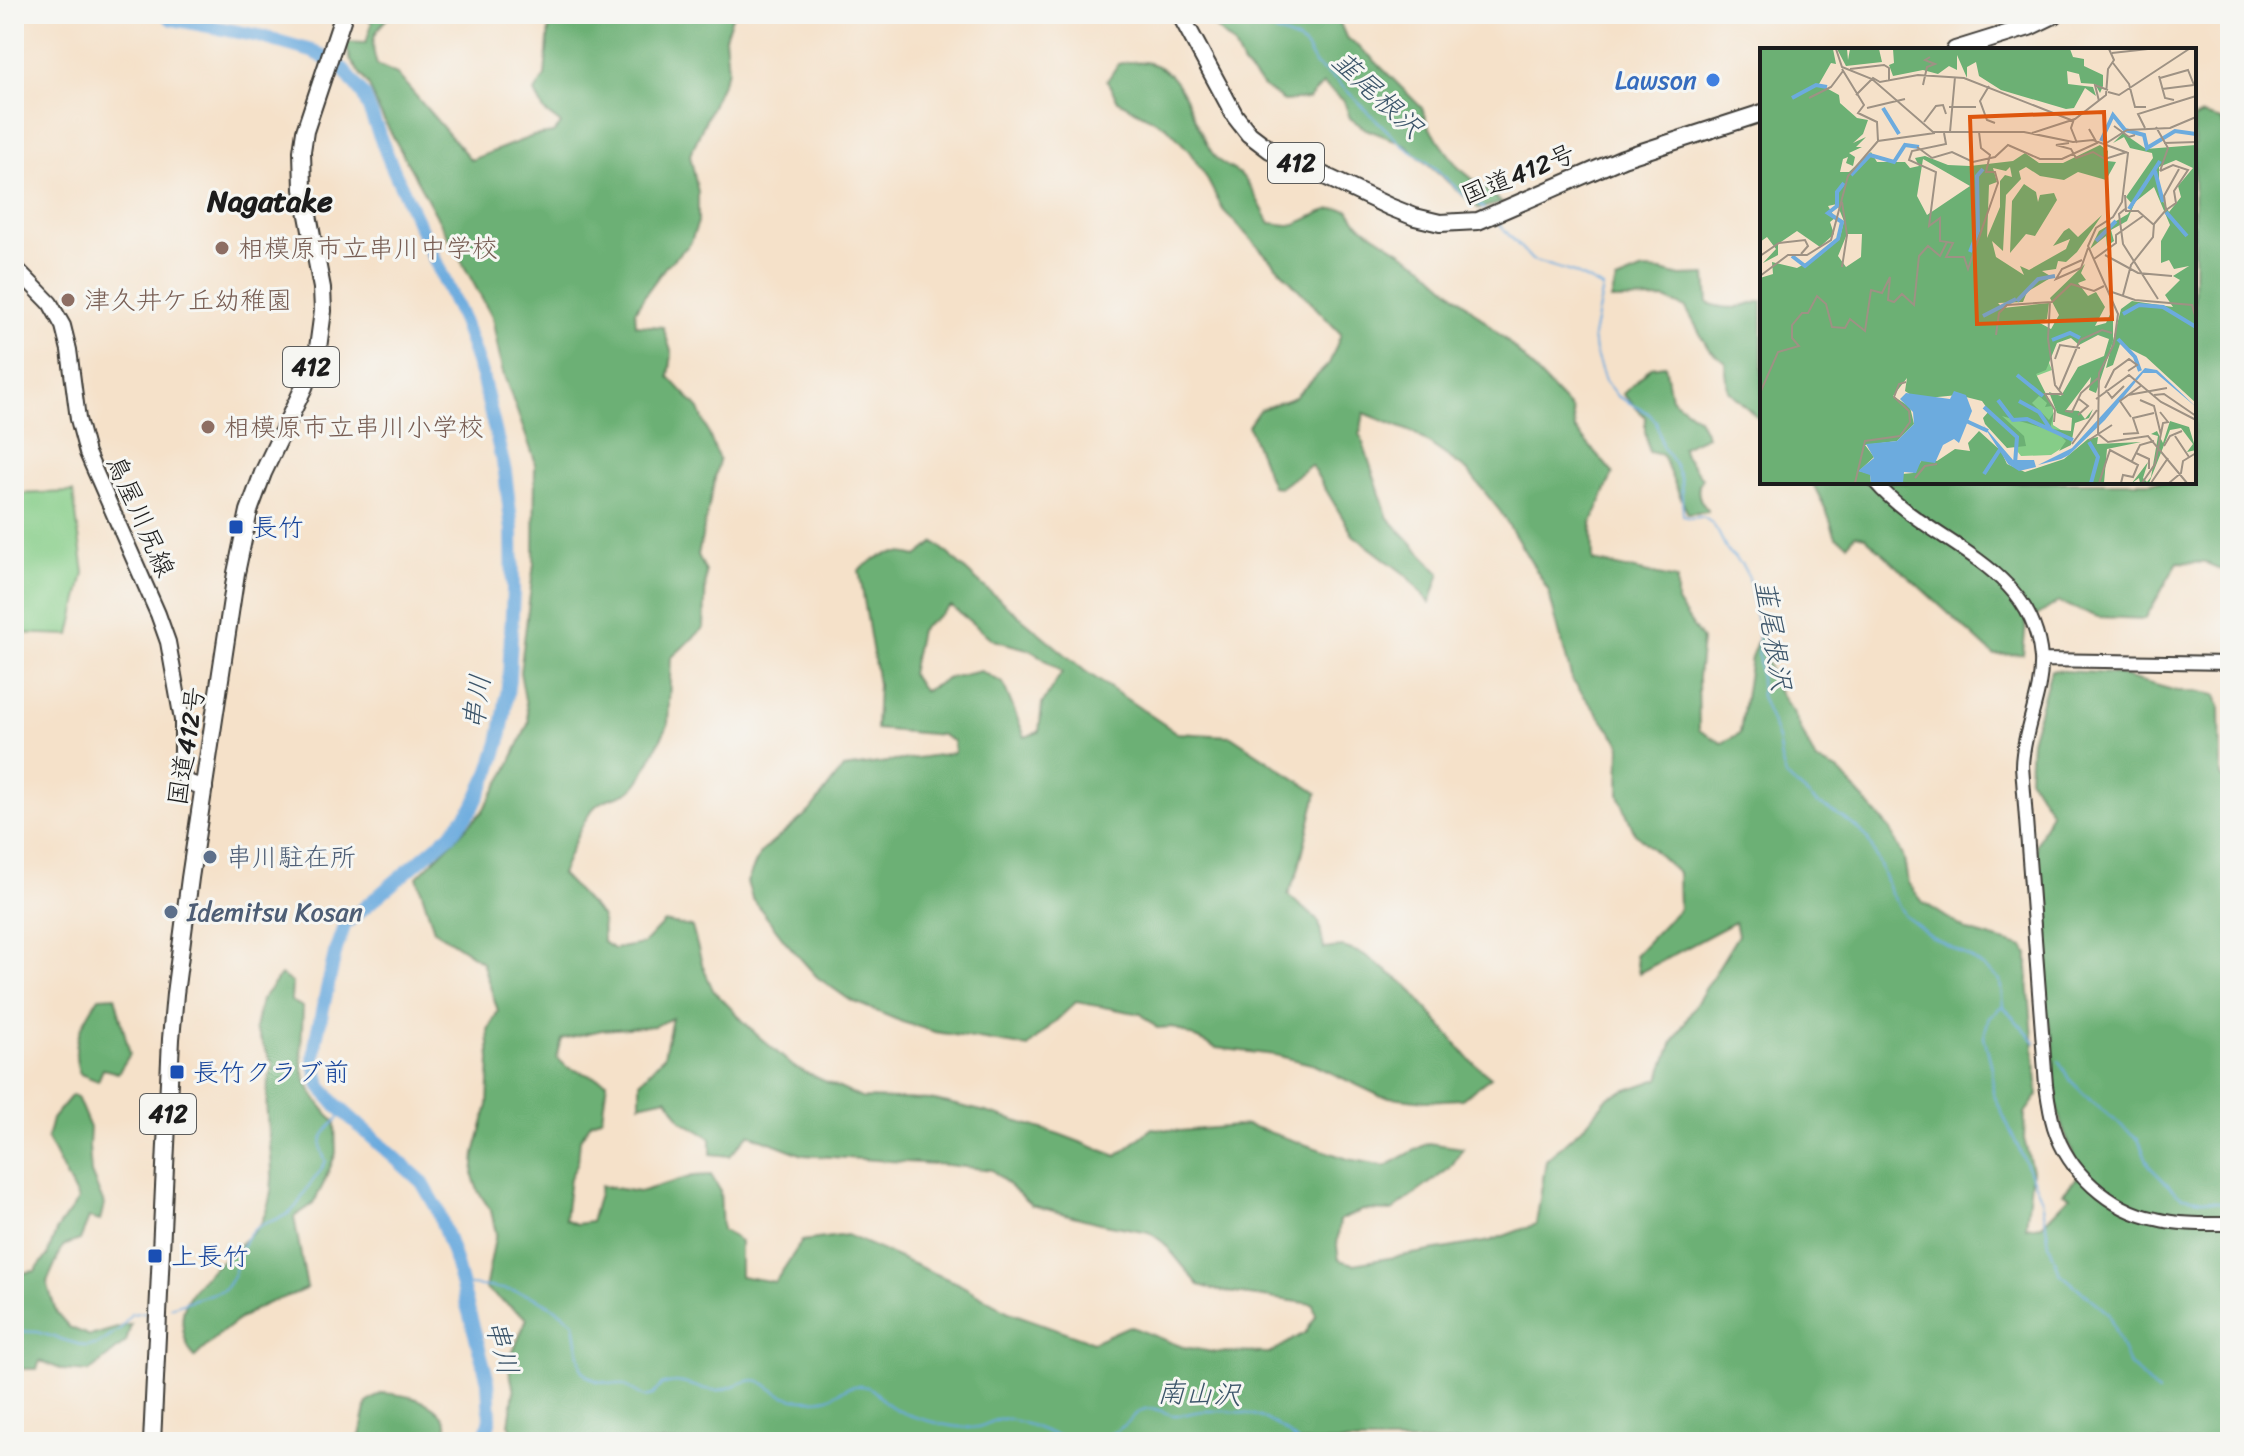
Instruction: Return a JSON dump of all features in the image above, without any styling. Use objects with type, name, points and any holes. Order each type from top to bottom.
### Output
[{"type":"highway","name":"国道412号","points":[[152,1442],[171,1039],[190,878],[245,525],[263,473],[304,387],[318,348],[323,311],[322,288],[303,189],[302,151],[305,131],[344,14]]},
{"type":"highway","name":"国道412号","points":[[1180,14],[1235,116],[1249,134],[1270,150],[1415,217],[1440,223],[1478,221],[1591,170],[1760,114]]},
{"type":"highway","points":[[1961,48],[2029,27],[2056,14]]},
{"type":"main road","name":"鳥屋川尻線","points":[[14,266],[50,303],[66,332],[78,419],[87,453],[168,642],[182,720],[182,774],[187,782],[205,788]]},
{"type":"street","points":[[1877,484],[1894,501],[1997,575],[2024,605],[2034,628],[2041,660],[2022,766],[2045,1073],[2054,1128],[2071,1161],[2095,1188],[2115,1202],[2139,1215],[2155,1219],[2230,1224]]},
{"type":"street","points":[[2041,660],[2230,663]]},
{"type":"green space","points":[[360,14],[392,14],[374,36],[377,65],[397,74],[471,160],[533,136],[553,133],[561,124],[544,111],[535,92],[545,76],[549,27],[497,14],[733,14],[725,37],[728,70],[690,155],[698,192],[698,222],[690,244],[666,266],[635,311],[636,325],[663,327],[672,354],[669,377],[699,409],[719,460],[698,555],[706,572],[704,628],[671,658],[668,725],[640,780],[630,791],[603,801],[592,810],[561,874],[602,917],[603,942],[614,949],[643,944],[664,922],[692,927],[713,990],[756,1034],[794,1067],[861,1098],[935,1100],[1059,1134],[1117,1156],[1152,1128],[1180,1131],[1248,1125],[1348,1159],[1386,1166],[1428,1143],[1463,1148],[1450,1168],[1392,1211],[1363,1210],[1340,1220],[1339,1260],[1353,1264],[1490,1241],[1536,1224],[1546,1160],[1588,1122],[1609,1096],[1659,1079],[1673,1042],[1738,935],[1735,922],[1639,973],[1635,955],[1679,909],[1678,873],[1634,832],[1619,795],[1620,743],[1572,680],[1548,590],[1500,511],[1467,470],[1414,433],[1364,413],[1360,434],[1388,518],[1440,573],[1430,603],[1406,575],[1353,535],[1311,465],[1281,487],[1272,486],[1248,426],[1259,410],[1295,397],[1329,364],[1341,334],[1223,210],[1189,151],[1167,127],[1118,101],[1107,81],[1118,64],[1140,62],[1157,66],[1181,90],[1215,157],[1245,179],[1270,223],[1290,225],[1331,209],[1349,210],[1360,225],[1425,267],[1510,344],[1572,410],[1575,429],[1613,473],[1592,522],[1593,561],[1677,579],[1677,602],[1702,640],[1698,677],[1699,730],[1722,743],[1740,733],[1751,657],[1762,629],[1767,662],[1776,688],[1793,712],[1816,761],[1838,770],[1890,829],[1904,858],[1908,883],[1923,902],[1968,931],[2024,947],[2028,954],[2038,1095],[2025,1113],[2024,1139],[2032,1170],[2026,1227],[2042,1225],[2070,1196],[2063,1193],[2081,1173],[2062,1127],[2052,1089],[2053,1041],[2045,1006],[2036,845],[2051,812],[2029,777],[2031,740],[2051,670],[2115,674],[2177,691],[2216,695],[2220,707],[2221,776],[2230,785],[2230,1442],[519,1442],[509,1424],[514,1391],[508,1364],[527,1318],[485,1289],[496,1233],[491,1211],[478,1191],[473,1176],[475,1153],[488,1105],[488,1030],[498,1011],[482,962],[434,930],[417,877],[482,812],[506,772],[529,722],[520,672],[534,563],[535,461],[502,370],[492,317],[379,111],[369,86],[351,61],[345,42],[366,43],[372,22]],"holes":[[[672,1018],[664,1056],[640,1082],[640,1104],[667,1098],[682,1121],[711,1138],[711,1154],[730,1156],[749,1134],[803,1155],[992,1170],[1031,1205],[1149,1232],[1164,1243],[1199,1285],[1220,1291],[1313,1304],[1316,1316],[1306,1332],[1270,1353],[1213,1352],[1183,1347],[1129,1326],[1093,1342],[1009,1312],[959,1284],[847,1235],[802,1241],[775,1282],[740,1276],[740,1241],[722,1230],[720,1190],[711,1175],[693,1176],[639,1192],[601,1186],[591,1222],[576,1224],[565,1219],[570,1178],[578,1162],[580,1139],[591,1123],[602,1117],[607,1082],[567,1067],[557,1058],[562,1039],[602,1030],[655,1026]]]},
{"type":"green space","points":[[1206,14],[1348,14],[1339,21],[1346,37],[1370,56],[1422,108],[1429,127],[1458,167],[1502,203],[1479,209],[1404,144],[1366,129],[1350,118],[1344,101],[1323,84],[1308,99],[1284,101],[1265,88],[1243,65],[1233,44],[1210,23]]},
{"type":"green space","points":[[2202,115],[2222,120],[2230,148],[2230,575],[2206,563],[2178,562],[2145,619],[2098,617],[2058,602],[2026,623],[2023,654],[1994,655],[1865,537],[1855,535],[1848,544],[1836,537],[1813,484],[2196,484],[2196,118]]},
{"type":"green space","points":[[1643,270],[1680,276],[1706,275],[1708,303],[1735,308],[1760,302],[1760,420],[1728,390],[1725,362],[1708,348],[1686,308],[1665,299],[1611,300],[1616,281]]},
{"type":"green space","points":[[1665,365],[1671,398],[1698,418],[1707,436],[1682,447],[1683,453],[1702,478],[1699,495],[1708,512],[1688,514],[1662,455],[1649,452],[1645,417],[1623,394],[1651,367]]},
{"type":"green space","points":[[73,492],[84,573],[70,635],[14,633],[14,494]]},
{"type":"green space","points":[[935,542],[1085,671],[1177,733],[1231,736],[1317,793],[1298,871],[1288,895],[1319,922],[1324,949],[1343,947],[1363,954],[1408,986],[1469,1059],[1491,1077],[1462,1099],[1426,1101],[1380,1096],[1315,1065],[1275,1055],[1216,1048],[1173,1027],[1157,1028],[1141,1014],[1076,1002],[1028,1047],[935,1032],[902,1022],[850,1000],[817,977],[752,898],[747,882],[760,853],[810,811],[843,768],[954,753],[953,741],[942,735],[876,729],[878,684],[859,570],[886,554],[917,556]],"holes":[[[951,606],[993,640],[1031,650],[1062,672],[1042,704],[1039,732],[1025,737],[1003,683],[981,671],[949,678],[924,691],[911,674],[920,630]]]},
{"type":"green space","points":[[281,975],[292,983],[291,1001],[303,1007],[301,1056],[306,1081],[335,1122],[336,1153],[323,1185],[313,1204],[294,1217],[307,1288],[245,1315],[194,1358],[182,1321],[191,1293],[258,1227],[269,1201],[272,1162],[266,1105],[273,1065],[255,1029],[261,1000]]},
{"type":"green space","points":[[115,996],[130,1054],[118,1073],[103,1069],[98,1081],[80,1074],[76,1053],[79,1033],[99,997]]},
{"type":"green space","points":[[72,1095],[77,1097],[90,1128],[91,1173],[104,1204],[100,1221],[89,1218],[80,1240],[63,1246],[47,1282],[56,1312],[69,1327],[90,1336],[131,1324],[126,1342],[89,1372],[63,1370],[40,1361],[37,1369],[14,1369],[14,1274],[35,1271],[47,1256],[56,1231],[78,1200],[47,1139],[52,1119]]},
{"type":"green space","points":[[382,1393],[407,1396],[431,1406],[444,1419],[450,1442],[349,1442],[360,1436],[367,1403]]},
{"type":"waterway","name":"串川","points":[[166,14],[172,19],[259,36],[315,52],[344,70],[364,96],[390,162],[463,321],[482,376],[505,472],[512,530],[509,679],[499,743],[490,771],[473,807],[451,834],[345,924],[336,949],[314,1060],[320,1085],[334,1103],[422,1182],[437,1208],[488,1381],[490,1418],[484,1442]]},
{"type":"waterway","name":"韮尾根沢","points":[[1268,14],[1276,32],[1299,41],[1316,65],[1338,82],[1402,145],[1484,209]]},
{"type":"waterway","name":"韮尾根沢","points":[[1497,222],[1532,260],[1574,273],[1603,288],[1593,336],[1605,381],[1617,396],[1648,413],[1656,421],[1662,446],[1681,480],[1683,515],[1703,517],[1712,523],[1727,550],[1742,565],[1749,578],[1757,623],[1761,696],[1778,739],[1786,776],[1817,803],[1844,818],[1866,836],[1890,891],[1905,916],[2000,980],[2003,1006],[2036,1043]]},
{"type":"waterway","points":[[2002,1006],[1989,1017],[1984,1036],[1992,1068],[1993,1093],[2042,1199],[2049,1244],[2060,1273],[2108,1313],[2128,1363],[2158,1393]]},
{"type":"waterway","name":"韮尾根沢","points":[[2059,1061],[2069,1079],[2091,1101],[2138,1139],[2150,1167],[2175,1192],[2182,1197],[2230,1204]]},
{"type":"waterway","points":[[170,1307],[223,1290],[250,1233],[292,1210],[320,1172],[326,1161],[322,1153],[322,1140],[343,1113]]},
{"type":"waterway","name":"南山沢","points":[[461,1284],[521,1293],[548,1304],[574,1323],[581,1368],[586,1375],[597,1381],[624,1385],[645,1397],[653,1395],[661,1385],[677,1382],[719,1390],[755,1380],[786,1397],[804,1400],[826,1399],[848,1388],[862,1386],[898,1410],[936,1423],[970,1428],[1006,1419],[1059,1436],[1083,1439],[1108,1435],[1145,1409],[1178,1415],[1232,1411],[1265,1419],[1298,1442]]},
{"type":"waterway","points":[[14,1331],[37,1332],[84,1346],[97,1345],[120,1330],[131,1314],[147,1312]]},
{"type":"place","name":"Lawson","points":[[1713,80]]},
{"type":"place","name":"相模原市立串川中学校","points":[[222,248]]},
{"type":"place","name":"津久井ケ丘幼稚園","points":[[68,300]]},
{"type":"place","name":"相模原市立串川小学校","points":[[208,427]]},
{"type":"place","name":"長竹","points":[[236,527]]},
{"type":"place","name":"串川駐在所","points":[[210,857]]},
{"type":"place","name":"Idemitsu Kosan","points":[[171,912]]},
{"type":"place","name":"長竹クラブ前","points":[[177,1072]]},
{"type":"place","name":"上長竹","points":[[155,1256]]},
{"type":"district","name":"Nagatake","points":[[270,201]]}]
